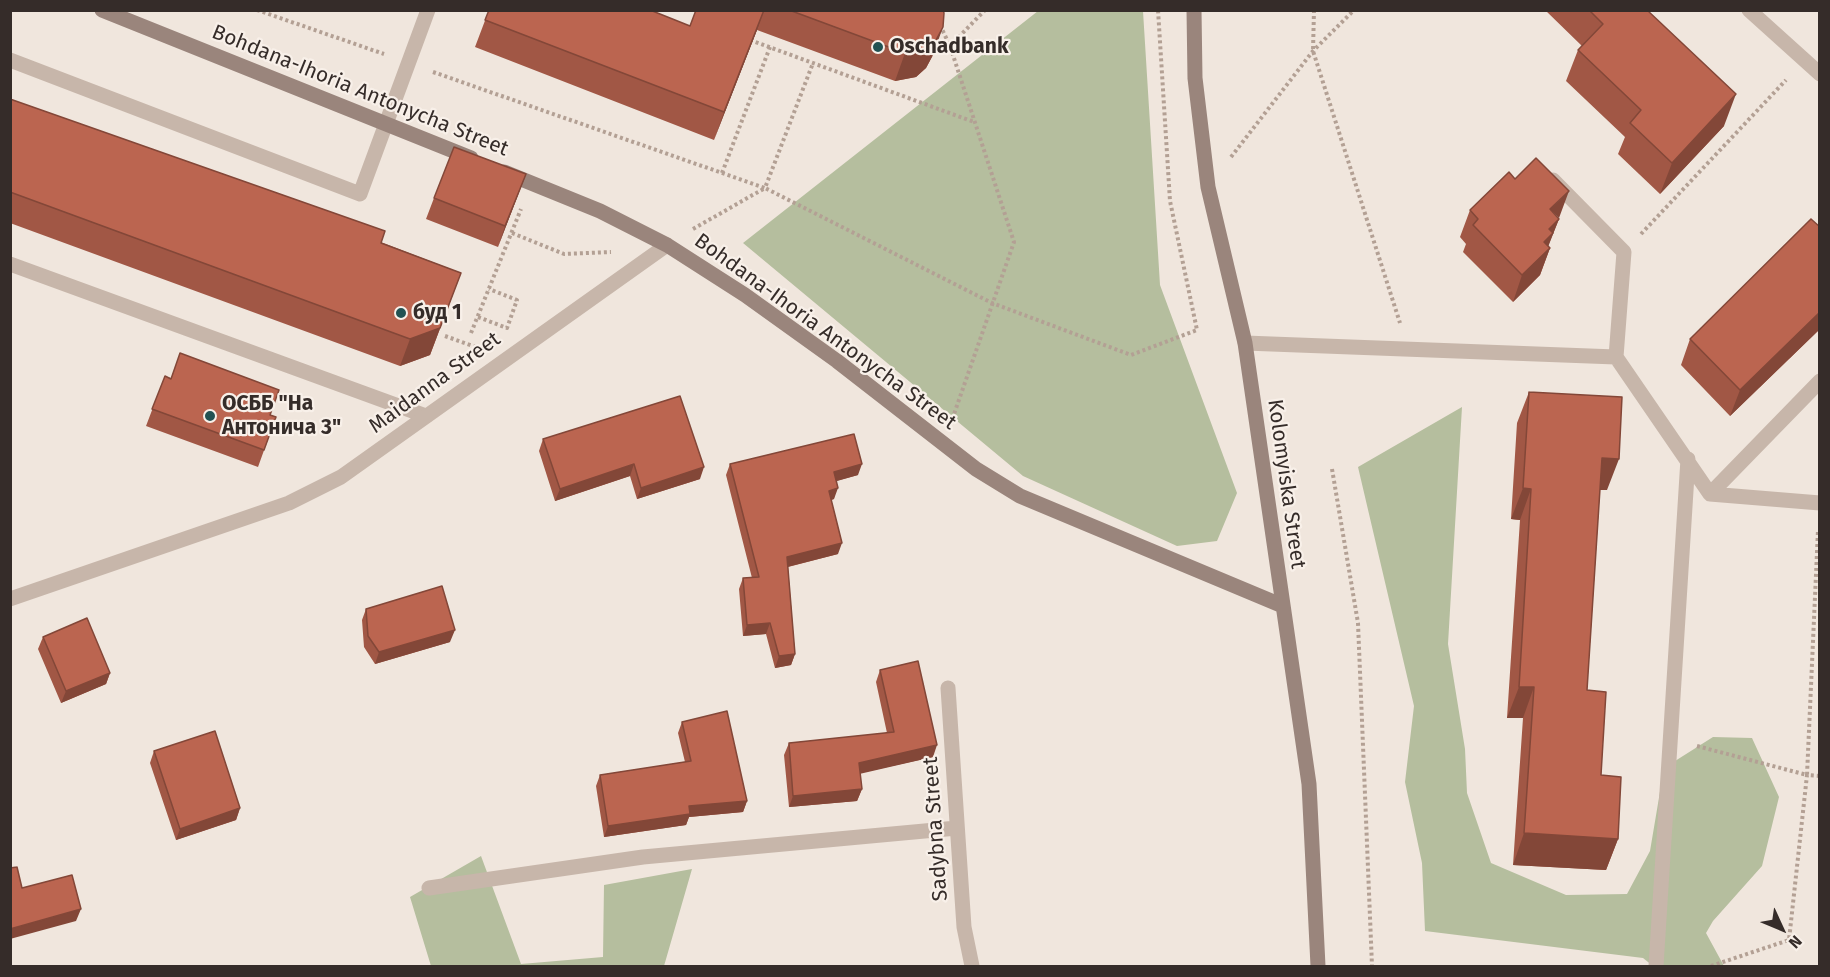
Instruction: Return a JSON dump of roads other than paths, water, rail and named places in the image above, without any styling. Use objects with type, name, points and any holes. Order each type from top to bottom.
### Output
[{"type":"main road","name":"Bohdana-Ihoria Antonycha Street","points":[[102,10],[600,211],[667,245],[745,296],[830,356],[944,444],[1020,496],[1283,606]]},
{"type":"main road","name":"Kolomyiska Street","points":[[1194,10],[1195,78],[1208,187],[1245,343],[1309,784],[1318,966]]},
{"type":"street","points":[[10,60],[360,194],[428,10]]},
{"type":"street","points":[[1749,10],[1820,74]]},
{"type":"street","points":[[1548,175],[1624,252],[1616,357],[1710,494]]},
{"type":"street","name":"Maidanna Street","points":[[10,599],[289,503],[341,477],[667,245]]},
{"type":"street","points":[[10,264],[426,416]]},
{"type":"street","points":[[1245,343],[1616,357]]},
{"type":"street","points":[[1710,494],[1820,381]]},
{"type":"street","points":[[1656,966],[1688,459]]},
{"type":"street","points":[[1710,494],[1819,503]]},
{"type":"street","name":"Sadybna Street","points":[[948,687],[964,927],[972,966]]},
{"type":"street","points":[[429,888],[643,857],[957,828]]},
{"type":"place","name":"Oschadbank","points":[[878,47]]},
{"type":"place","name":"буд 1","points":[[401,313]]},
{"type":"place","name":"ОСББ \"На Антонича 3\"","points":[[210,416]]}]
